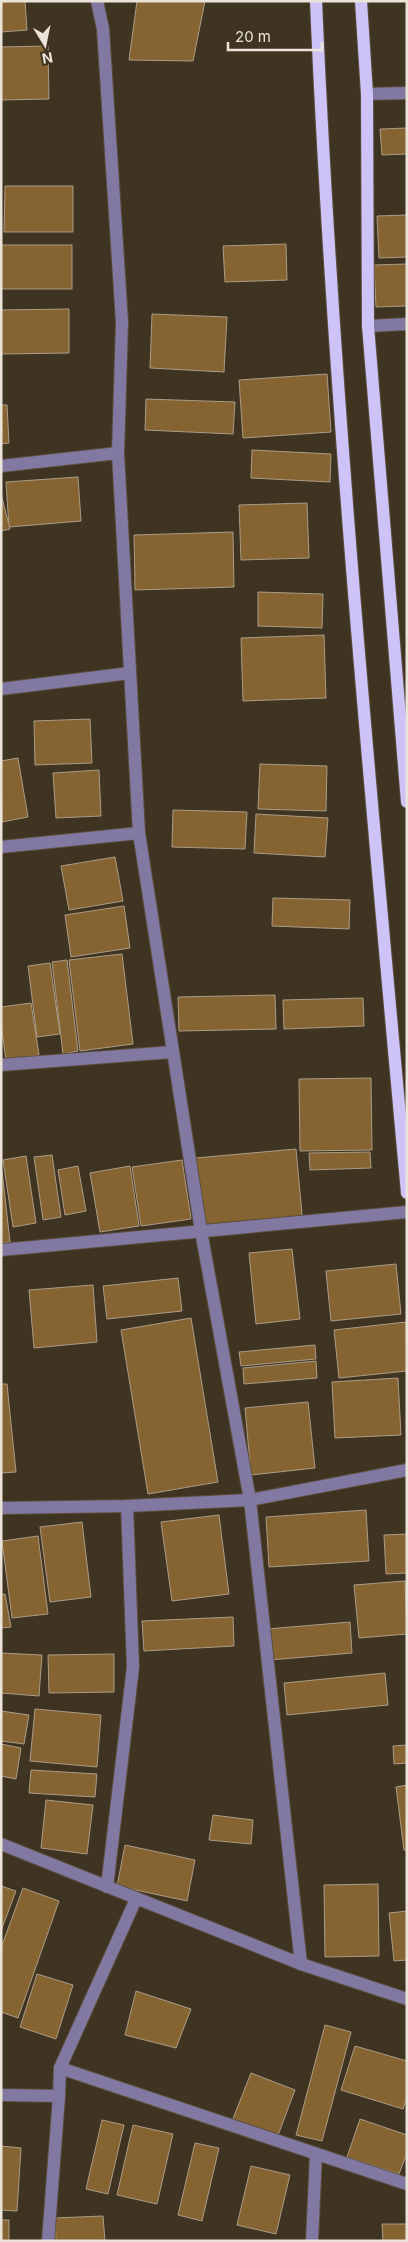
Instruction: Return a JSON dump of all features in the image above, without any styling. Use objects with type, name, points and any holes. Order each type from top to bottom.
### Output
[{"type":"main road","points":[[316,1],[334,337],[360,670],[407,1193]]},
{"type":"main road","points":[[361,1],[367,94],[368,326],[407,802]]},
{"type":"street","points":[[97,1],[102,29],[122,322],[118,453],[139,833],[201,1231],[250,1500],[301,1964]]},
{"type":"street","points":[[367,94],[407,94]]},
{"type":"street","points":[[368,326],[407,324]]},
{"type":"street","points":[[1,466],[118,453]]},
{"type":"street","points":[[1,689],[130,673]]},
{"type":"street","points":[[1,847],[139,833]]},
{"type":"street","points":[[1,1065],[172,1052]]},
{"type":"street","points":[[1,1250],[407,1212]]},
{"type":"street","points":[[1,1508],[127,1506],[250,1500],[407,1470]]},
{"type":"street","points":[[107,1886],[133,1667],[127,1506]]},
{"type":"street","points":[[1,1844],[301,1964],[407,2000]]},
{"type":"street","points":[[48,2241],[60,2068],[136,1899]]},
{"type":"street","points":[[60,2068],[407,2184]]},
{"type":"street","points":[[1,2095],[59,2096]]},
{"type":"street","points":[[312,2241],[316,2154]]},
{"type":"building","points":[[1,1],[25,1],[27,30],[1,32]]},
{"type":"building","points":[[137,1],[205,1],[193,61],[129,60]]},
{"type":"building","points":[[48,46],[49,99],[1,100],[1,47]]},
{"type":"building","points":[[407,128],[407,154],[382,155],[380,129]]},
{"type":"building","points":[[5,186],[73,186],[73,232],[4,232]]},
{"type":"building","points":[[407,215],[407,257],[379,258],[377,216]]},
{"type":"building","points":[[286,244],[287,280],[225,282],[223,246]]},
{"type":"building","points":[[1,245],[72,245],[72,289],[1,289]]},
{"type":"building","points":[[407,264],[407,306],[376,307],[374,265]]},
{"type":"building","points":[[69,309],[69,353],[1,354],[1,310]]},
{"type":"building","points":[[152,314],[227,317],[224,372],[150,368]]},
{"type":"building","points":[[327,374],[331,432],[243,438],[239,380]]},
{"type":"building","points":[[146,399],[235,402],[233,434],[145,430]]},
{"type":"building","points":[[1,405],[7,405],[9,443],[1,444]]},
{"type":"building","points":[[252,450],[331,454],[330,482],[251,478]]},
{"type":"building","points":[[78,477],[81,521],[9,527],[6,482]]},
{"type":"building","points":[[1,494],[10,529],[1,531]]},
{"type":"building","points":[[307,503],[309,558],[241,560],[239,505]]},
{"type":"building","points":[[233,532],[234,587],[135,590],[134,535]]},
{"type":"building","points":[[258,592],[323,594],[322,628],[258,626]]},
{"type":"building","points":[[324,635],[326,698],[243,701],[241,638]]},
{"type":"building","points":[[90,719],[92,763],[35,765],[34,721]]},
{"type":"building","points":[[18,758],[28,817],[2,822],[1,761]]},
{"type":"building","points":[[260,764],[327,766],[326,811],[258,809]]},
{"type":"building","points":[[99,770],[101,816],[56,818],[53,773]]},
{"type":"building","points":[[173,810],[247,812],[245,849],[172,847]]},
{"type":"building","points":[[256,814],[328,818],[325,857],[254,853]]},
{"type":"building","points":[[115,857],[123,901],[69,910],[61,866]]},
{"type":"building","points":[[273,898],[350,900],[349,929],[272,926]]},
{"type":"building","points":[[124,906],[130,948],[71,957],[65,915]]},
{"type":"building","points":[[122,954],[133,1044],[80,1051],[69,960]]},
{"type":"building","points":[[67,960],[78,1051],[63,1054],[52,962]]},
{"type":"building","points":[[50,963],[60,1034],[37,1037],[28,966]]},
{"type":"building","points":[[275,995],[276,1029],[179,1031],[178,997]]},
{"type":"building","points":[[363,998],[364,1026],[284,1029],[283,1000]]},
{"type":"building","points":[[31,1003],[39,1055],[6,1060],[1,1025],[1,1007]]},
{"type":"building","points":[[371,1078],[372,1150],[300,1151],[299,1079]]},
{"type":"building","points":[[296,1149],[303,1225],[203,1234],[196,1158]]},
{"type":"building","points":[[370,1152],[371,1168],[310,1170],[309,1153]]},
{"type":"building","points":[[52,1155],[61,1217],[43,1220],[34,1157]]},
{"type":"building","points":[[26,1156],[36,1223],[13,1227],[3,1160]]},
{"type":"building","points":[[182,1160],[191,1219],[141,1226],[132,1167]]},
{"type":"building","points":[[78,1166],[86,1211],[65,1215],[58,1170]]},
{"type":"building","points":[[130,1166],[139,1226],[100,1232],[90,1173]]},
{"type":"building","points":[[1,1170],[10,1242],[1,1243]]},
{"type":"building","points":[[292,1249],[300,1319],[256,1324],[249,1253]]},
{"type":"building","points":[[396,1264],[401,1314],[331,1321],[326,1271]]},
{"type":"building","points":[[178,1278],[182,1311],[107,1319],[103,1286]]},
{"type":"building","points":[[93,1285],[97,1342],[34,1348],[29,1290]]},
{"type":"building","points":[[191,1318],[218,1482],[148,1494],[121,1330]]},
{"type":"building","points":[[406,1322],[407,1371],[339,1378],[334,1330]]},
{"type":"building","points":[[315,1345],[316,1359],[241,1366],[239,1352]]},
{"type":"building","points":[[316,1361],[317,1378],[244,1384],[243,1368]]},
{"type":"building","points":[[398,1378],[401,1435],[335,1438],[332,1382]]},
{"type":"building","points":[[1,1384],[7,1384],[16,1472],[1,1473]]},
{"type":"building","points":[[308,1402],[315,1468],[251,1475],[245,1408]]},
{"type":"building","points":[[366,1510],[369,1561],[269,1567],[266,1517]]},
{"type":"building","points":[[219,1515],[229,1594],[172,1601],[161,1522]]},
{"type":"building","points":[[82,1522],[91,1597],[50,1602],[40,1527]]},
{"type":"building","points":[[407,1534],[407,1573],[386,1574],[384,1535]]},
{"type":"building","points":[[38,1536],[48,1614],[12,1618],[2,1541]]},
{"type":"building","points":[[405,1581],[407,1634],[359,1638],[354,1585]]},
{"type":"building","points":[[5,1594],[11,1627],[1,1628],[1,1595]]},
{"type":"building","points":[[233,1617],[234,1646],[144,1651],[142,1621]]},
{"type":"building","points":[[350,1622],[352,1653],[270,1660],[267,1629]]},
{"type":"building","points":[[1,1653],[42,1655],[39,1696],[1,1693]]},
{"type":"building","points":[[114,1654],[114,1692],[49,1693],[48,1655]]},
{"type":"building","points":[[385,1673],[388,1705],[287,1715],[284,1683]]},
{"type":"building","points":[[35,1709],[101,1715],[97,1767],[30,1761]]},
{"type":"building","points":[[1,1711],[29,1715],[24,1744],[1,1741]]},
{"type":"building","points":[[1,1744],[21,1748],[16,1779],[1,1776]]},
{"type":"building","points":[[407,1745],[407,1763],[394,1764],[393,1746]]},
{"type":"building","points":[[31,1770],[97,1774],[95,1797],[29,1793]]},
{"type":"building","points":[[407,1785],[407,1850],[404,1850],[396,1787]]},
{"type":"building","points":[[46,1800],[93,1805],[87,1854],[41,1848]]},
{"type":"building","points":[[213,1815],[253,1820],[251,1844],[209,1840]]},
{"type":"building","points":[[125,1845],[195,1860],[187,1901],[117,1886]]},
{"type":"building","points":[[378,1884],[379,1956],[325,1957],[324,1885]]},
{"type":"building","points":[[1,1886],[16,1891],[1,1931]]},
{"type":"building","points":[[23,1888],[59,1901],[18,2018],[1,2012],[1,1948]]},
{"type":"building","points":[[407,1911],[407,1960],[394,1961],[389,1913]]},
{"type":"building","points":[[37,1974],[73,1985],[56,2039],[20,2027]]},
{"type":"building","points":[[136,1991],[191,2009],[176,2048],[125,2035]]},
{"type":"building","points":[[325,2025],[351,2032],[322,2141],[296,2135]]},
{"type":"building","points":[[355,2046],[407,2061],[407,2097],[403,2109],[341,2090]]},
{"type":"building","points":[[251,2073],[295,2090],[277,2138],[232,2121]]},
{"type":"building","points":[[360,2119],[407,2135],[407,2153],[399,2174],[347,2157]]},
{"type":"building","points":[[102,2120],[124,2125],[108,2194],[86,2189]]},
{"type":"building","points":[[133,2125],[173,2134],[157,2204],[117,2195]]},
{"type":"building","points":[[195,2143],[219,2148],[202,2221],[178,2215]]},
{"type":"building","points":[[1,2146],[21,2148],[17,2211],[1,2210]]},
{"type":"building","points":[[251,2166],[290,2175],[276,2234],[237,2225]]},
{"type":"building","points":[[103,2216],[105,2241],[56,2241],[55,2218]]},
{"type":"building","points":[[1,2220],[9,2220],[9,2241],[1,2241]]},
{"type":"building","points":[[382,2224],[407,2224],[407,2241],[383,2241]]}]
